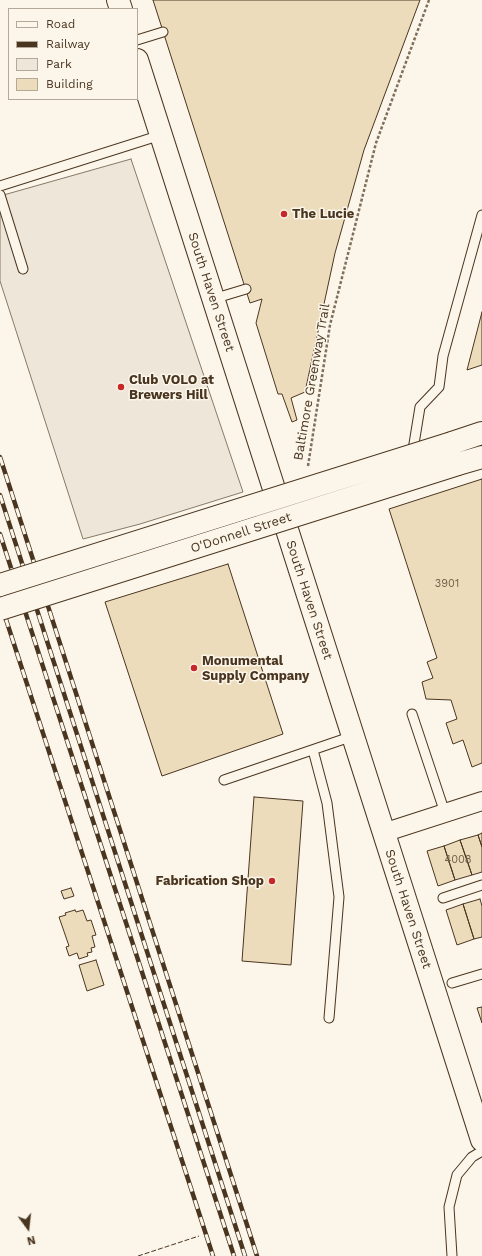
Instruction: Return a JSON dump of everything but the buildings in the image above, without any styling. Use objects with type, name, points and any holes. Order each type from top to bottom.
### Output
[{"type":"street","name":"South Haven Street","points":[[138,63],[482,1140]]},
{"type":"street","name":"O'Donnell Street","points":[[0,585],[482,434]]},
{"type":"street","name":"O'Donnell Street","points":[[0,609],[482,457]]},
{"type":"street","name":"O'Donnell Street","points":[[0,604],[282,517]]},
{"type":"street","points":[[383,833],[482,801]]},
{"type":"lane","points":[[138,40],[164,32]]},
{"type":"lane","points":[[0,186],[161,135]]},
{"type":"lane","points":[[0,195],[23,269]]},
{"type":"lane","points":[[282,517],[409,476],[420,407],[439,387],[442,356],[482,216]]},
{"type":"lane","points":[[213,299],[246,289]]},
{"type":"lane","points":[[412,714],[445,813]]},
{"type":"lane","points":[[224,780],[353,736]]},
{"type":"lane","points":[[313,750],[326,803],[339,897],[329,1018]]},
{"type":"lane","points":[[443,898],[482,885]]},
{"type":"lane","points":[[452,984],[482,974]]},
{"type":"lane","points":[[452,1256],[449,1207],[457,1175],[472,1157],[482,1151]]},
{"type":"path","name":"Baltimore Greenway Trail","points":[[308,470],[330,325],[376,142],[429,0]]},
{"type":"green space","name":"Club VOLO at Brewers Hill","points":[[131,159],[243,492],[140,524],[83,539],[0,281],[0,196]]},
{"type":"railway","points":[[0,457],[257,1256]]},
{"type":"railway","points":[[0,495],[245,1256]]},
{"type":"railway","points":[[0,534],[234,1256]]},
{"type":"railway","points":[[0,601],[213,1256]]},
{"type":"fence","points":[[138,1256],[199,1236]]},
{"type":"place","name":"The Lucie","points":[[284,214]]},
{"type":"place","name":"Club VOLO at Brewers Hill","points":[[121,387]]},
{"type":"place","name":"Monumental Supply Company","points":[[194,668]]},
{"type":"place","name":"Fabrication Shop","points":[[272,881]]}]
